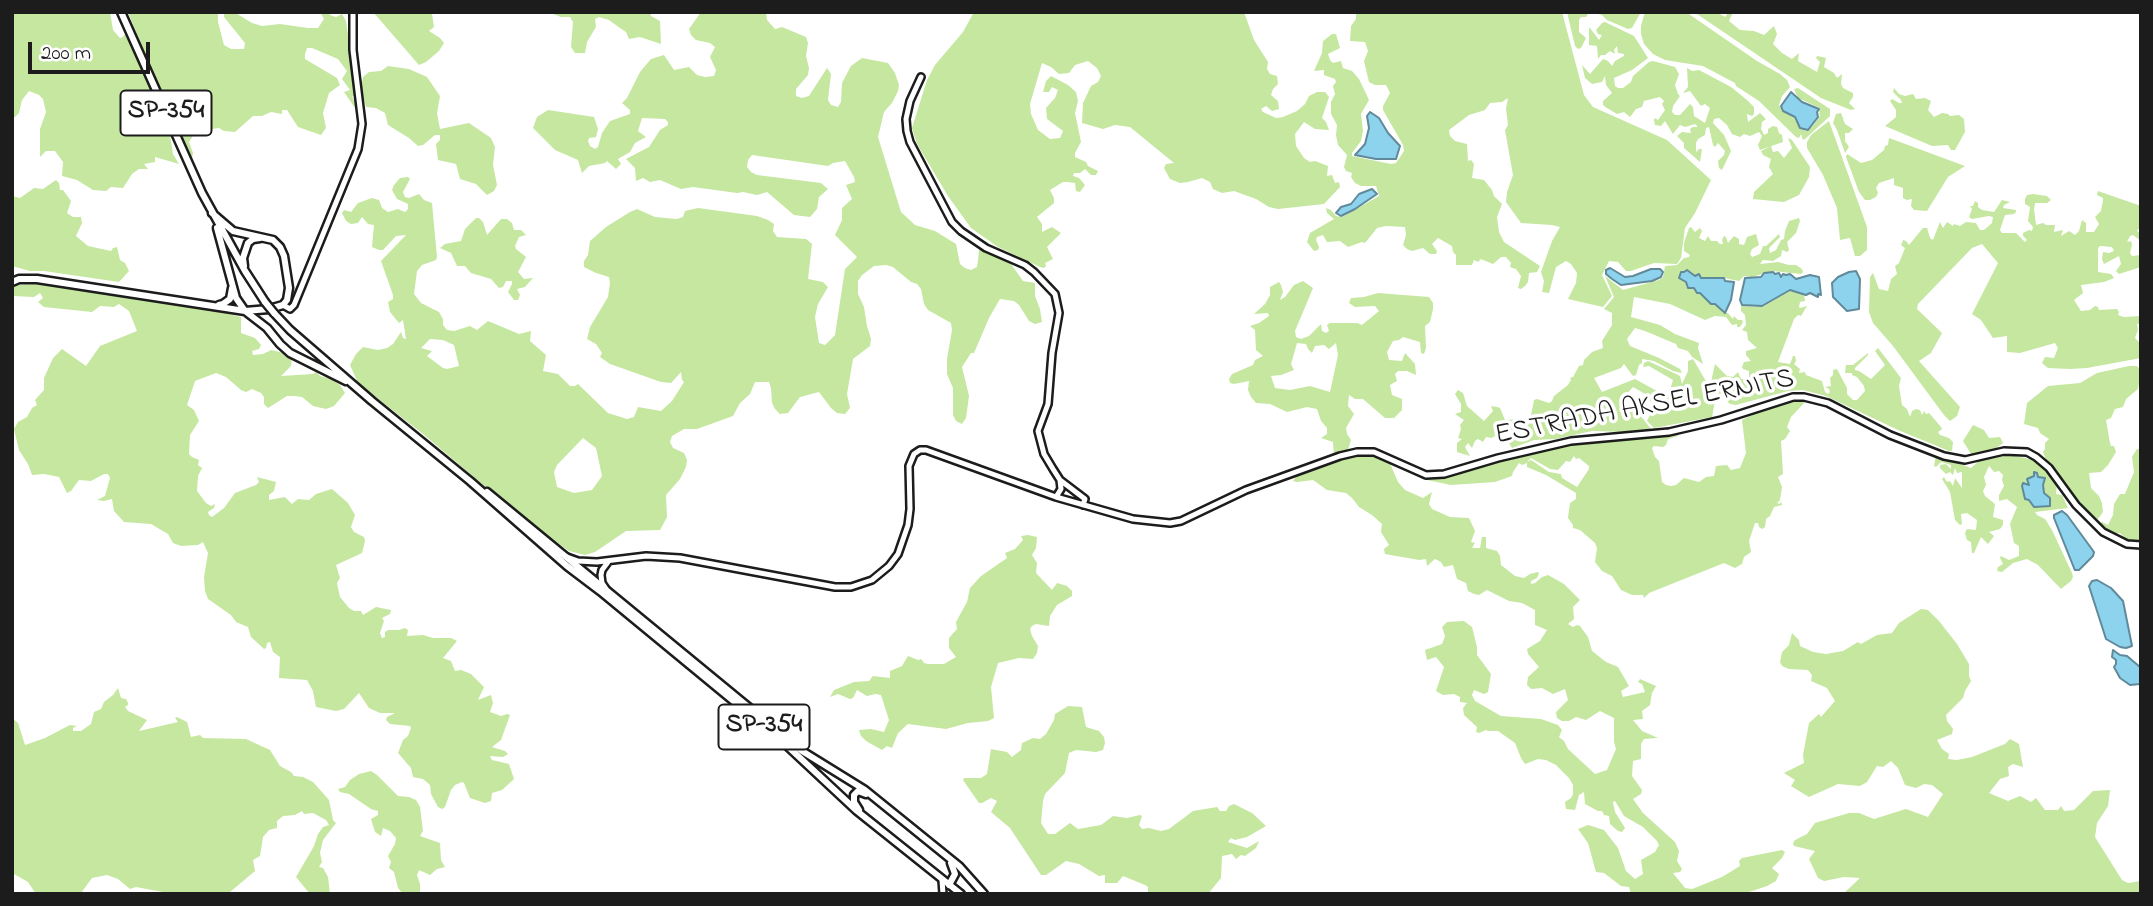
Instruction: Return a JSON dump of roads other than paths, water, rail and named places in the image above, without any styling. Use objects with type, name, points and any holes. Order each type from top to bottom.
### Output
[{"type":"main road","name":"SP-354","points":[[121,12],[212,212],[245,271],[270,308],[290,330],[567,566],[782,741],[857,811],[960,893]]},
{"type":"main road","points":[[12,282],[37,279],[245,311],[283,305],[287,300],[289,288],[281,247],[273,240],[233,231],[212,212]]},
{"type":"main road","points":[[212,212],[236,298],[245,311],[267,328]]},
{"type":"main road","points":[[245,271],[244,250],[253,239],[262,237]]},
{"type":"main road","points":[[214,305],[223,304],[229,299],[232,295],[232,282]]},
{"type":"main road","points":[[270,308],[263,317],[264,323],[280,344],[290,353],[353,384]]},
{"type":"main road","name":"SP-354","points":[[470,481],[495,497],[802,751],[853,781],[947,856],[984,894]]},
{"type":"main road","points":[[869,821],[854,802],[854,794],[861,792],[877,800]]},
{"type":"main road","points":[[947,856],[955,872],[948,885]]},
{"type":"main road","points":[[944,894],[960,893]]},
{"type":"street","points":[[283,305],[290,309],[295,305],[358,149],[362,124],[353,50],[353,12]]},
{"type":"street","points":[[921,78],[910,101],[906,119],[907,131],[910,142],[952,222],[986,248],[1025,265],[1055,294],[1059,313],[1052,353],[1048,404],[1038,430],[1044,454],[1060,480],[1084,502]]},
{"type":"street","name":"ESTRADA AKSEL ERNITS","points":[[1084,502],[1133,519],[1170,523],[1181,521],[1246,490],[1340,456],[1367,451],[1426,475],[1444,474],[1590,438],[1669,432],[1721,420],[1793,397],[1804,397],[1828,403],[1890,435],[1944,456],[1965,460],[2004,452],[2027,452],[2049,468],[2076,505],[2104,532],[2126,544],[2141,545]]},
{"type":"street","points":[[564,556],[578,561],[608,562],[646,556],[666,557],[835,587],[858,586],[873,580],[898,554],[908,525],[909,466],[914,454],[922,450],[1056,497],[1084,502]]},
{"type":"street","points":[[1056,497],[1061,489],[1060,480]]},
{"type":"street","points":[[608,562],[601,575],[602,583],[608,591]]},
{"type":"street","points":[[942,880],[944,894]]},
{"type":"street","points":[[944,894],[948,885]]},
{"type":"water","points":[[1791,92],[1802,102],[1819,109],[1818,117],[1808,130],[1800,128],[1795,117],[1783,111],[1781,106]]},
{"type":"water","points":[[1370,112],[1379,118],[1400,146],[1396,159],[1355,155],[1365,144],[1369,128],[1367,116]]},
{"type":"water","points":[[1372,189],[1377,194],[1355,209],[1341,216],[1336,213],[1341,207],[1351,204],[1359,194]]},
{"type":"water","points":[[1610,268],[1625,277],[1651,269],[1660,269],[1663,272],[1661,277],[1652,281],[1621,285],[1606,274],[1606,270]]},
{"type":"water","points":[[1687,270],[1695,276],[1699,274],[1701,278],[1724,278],[1725,281],[1734,282],[1731,300],[1725,313],[1694,288],[1688,288],[1686,282],[1679,278],[1681,272]]},
{"type":"water","points":[[1856,271],[1860,279],[1859,309],[1847,311],[1833,297],[1832,283],[1838,277]]},
{"type":"water","points":[[1764,273],[1779,273],[1781,277],[1783,274],[1790,274],[1796,279],[1810,275],[1819,277],[1821,295],[1818,294],[1818,297],[1790,290],[1762,306],[1742,305],[1740,300],[1745,278],[1761,277]]},
{"type":"water","points":[[2034,472],[2038,477],[2045,478],[2044,493],[2050,498],[2050,506],[2034,507],[2025,499],[2023,483],[2029,485],[2027,479],[2034,476]]},
{"type":"water","points":[[2062,511],[2094,552],[2079,570],[2074,568],[2054,518],[2054,515]]},
{"type":"water","points":[[2097,580],[2111,588],[2123,601],[2132,646],[2120,647],[2106,639],[2089,586],[2092,581]]},
{"type":"water","points":[[2113,650],[2127,656],[2140,667],[2140,684],[2130,685],[2120,678],[2114,667],[2116,660],[2112,657]]}]
